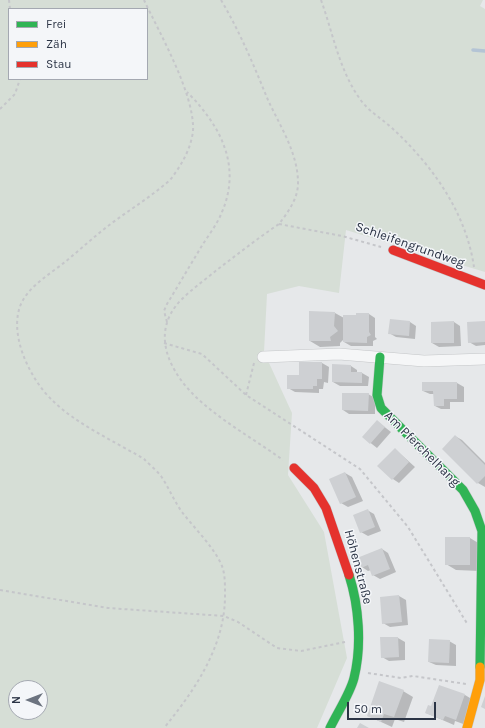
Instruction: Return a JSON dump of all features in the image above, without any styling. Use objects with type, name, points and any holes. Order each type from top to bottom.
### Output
[{"type":"street","name":"Schleifengrundweg","points":[[393,250],[481,283]]},
{"type":"street","points":[[263,357],[339,354],[442,361],[485,359]]},
{"type":"street","name":"Am Pferchelhang","points":[[380,357],[377,395],[381,408],[463,490],[475,511],[482,531],[479,686],[467,728]]},
{"type":"street","name":"Höhenstraße","points":[[294,468],[314,488],[331,520],[350,577],[356,608],[358,630],[357,662],[354,679],[330,728]]},
{"type":"path","points":[[221,0],[254,64],[284,132],[296,166],[297,193],[287,213],[279,224],[180,300],[167,322],[164,332],[164,343],[176,374],[186,387],[206,406],[294,468]]},
{"type":"path","points":[[321,0],[341,61],[354,91],[361,101],[392,128],[430,170],[452,200],[466,236],[481,283]]},
{"type":"path","points":[[148,9],[186,92],[191,111],[193,131],[187,151],[178,170],[161,188],[111,224],[34,287],[22,303],[18,318],[18,325],[24,360],[28,370],[51,400],[75,418],[144,459],[160,475],[180,509],[218,558],[222,568],[225,584],[224,616],[216,646],[207,665],[179,710],[164,728]]},
{"type":"path","points":[[0,109],[15,94],[20,80]]},
{"type":"path","points":[[167,322],[164,311],[167,304],[222,213],[229,189],[229,161],[220,133],[200,105],[186,92]]},
{"type":"path","name":"Schleifengrundweg","points":[[279,224],[342,236],[393,250]]},
{"type":"path","points":[[164,343],[202,354],[246,395],[360,470],[408,527],[475,637],[481,640]]},
{"type":"path","points":[[246,395],[255,356],[263,357]]},
{"type":"path","points":[[0,590],[108,608],[224,616],[238,622],[277,648],[301,651],[344,643],[358,630]]},
{"type":"path","points":[[371,673],[401,678],[413,676],[470,684]]},
{"type":"shaded area","points":[[0,0],[483,0],[480,6],[485,9],[485,272],[346,230],[339,293],[299,286],[267,294],[264,352],[292,413],[288,475],[324,532],[347,658],[317,728],[0,728]]},
{"type":"building","points":[[309,311],[335,312],[334,326],[338,331],[330,337],[331,341],[309,341]]},
{"type":"building","points":[[356,313],[369,313],[369,332],[371,335],[367,337],[367,343],[343,342],[343,315],[356,315]]},
{"type":"building","points":[[390,319],[410,321],[409,336],[388,334]]},
{"type":"building","points":[[454,321],[454,343],[431,343],[431,322]]},
{"type":"building","points":[[485,321],[485,342],[468,343],[467,322]]},
{"type":"building","points":[[299,362],[322,362],[322,379],[317,379],[317,386],[313,386],[313,389],[287,389],[287,375],[299,375]]},
{"type":"building","points":[[332,364],[351,365],[351,372],[362,372],[362,383],[332,382]]},
{"type":"building","points":[[422,382],[457,382],[457,399],[444,399],[444,406],[434,406],[433,391],[422,391]]},
{"type":"building","points":[[342,393],[369,393],[368,411],[342,410]]},
{"type":"building","points":[[377,420],[385,427],[370,444],[362,437]]},
{"type":"building","points":[[455,435],[485,465],[485,476],[477,484],[442,449]]},
{"type":"building","points":[[395,448],[409,462],[392,480],[377,466]]},
{"type":"building","points":[[345,472],[356,497],[340,504],[329,479]]},
{"type":"building","points":[[368,509],[375,527],[360,533],[353,515]]},
{"type":"building","points":[[445,537],[470,537],[470,565],[445,565]]},
{"type":"building","points":[[382,548],[390,569],[372,576],[368,565],[361,568],[357,558]]},
{"type":"building","points":[[399,595],[402,622],[382,624],[380,597]]},
{"type":"building","points":[[380,637],[398,637],[399,657],[381,658]]},
{"type":"building","points":[[429,639],[450,640],[449,663],[428,662]]},
{"type":"building","points":[[379,681],[404,690],[394,717],[384,714],[381,722],[367,716]]},
{"type":"building","points":[[439,685],[465,694],[456,720],[445,716],[443,720],[425,713],[428,705],[431,706]]},
{"type":"building","points":[[485,696],[485,709],[481,707]]},
{"type":"building","points":[[360,723],[369,728],[357,728]]},
{"type":"waterway","points":[[473,50],[485,51]]},
{"type":"traffic: fast","points":[[380,357],[377,395],[381,408],[463,490],[475,511],[482,531],[480,667]]},
{"type":"traffic: fast","points":[[330,728],[350,690],[354,678],[358,653],[359,640],[357,613],[349,575]]},
{"type":"traffic: slow","points":[[467,728],[480,680],[480,667]]},
{"type":"traffic: jam","points":[[393,250],[485,285]]},
{"type":"traffic: jam","points":[[294,468],[314,488],[326,508],[349,575]]}]
